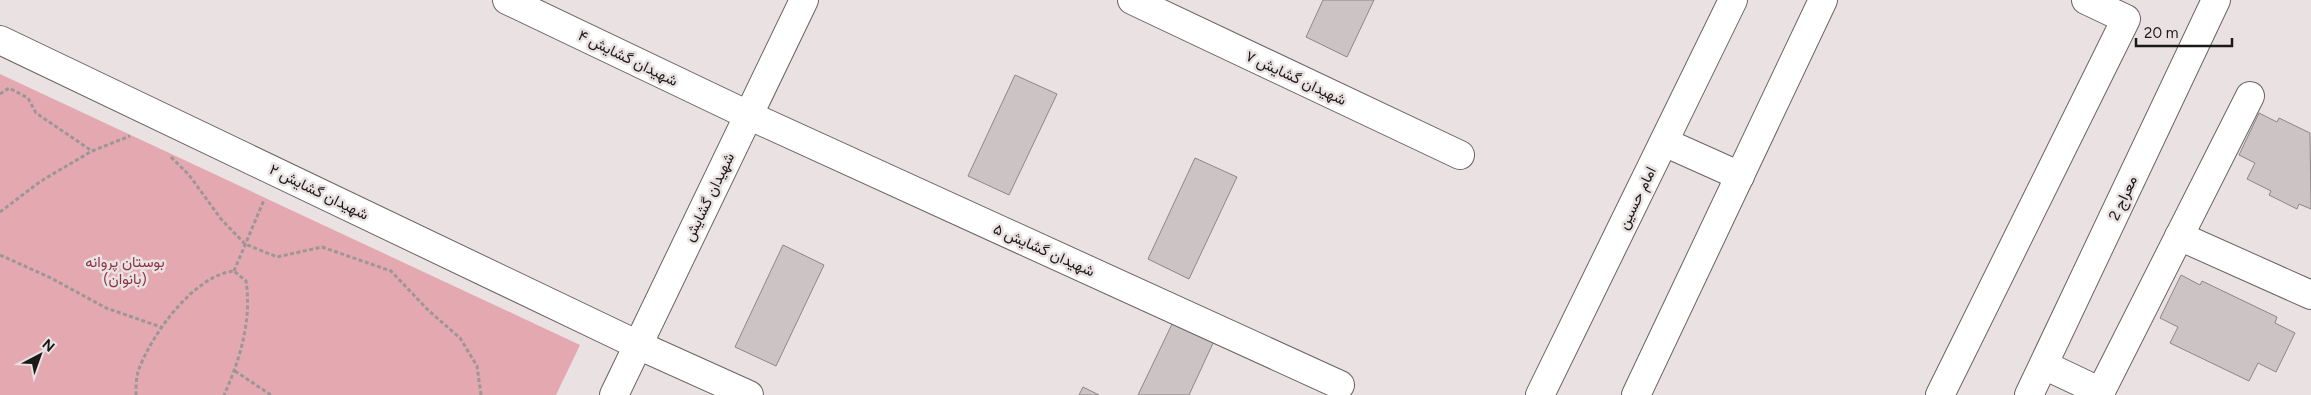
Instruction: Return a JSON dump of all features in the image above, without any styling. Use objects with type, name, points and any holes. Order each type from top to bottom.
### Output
[{"type":"street","name":"شهیدان گشایش ۴","points":[[507,0],[748,115]]},
{"type":"street","name":"شهیدان گشایش","points":[[614,395],[804,0]]},
{"type":"street","name":"شهیدان گشایش ۷","points":[[1132,0],[1460,155]]},
{"type":"street","name":"امام حسین","points":[[1540,395],[1733,0]]},
{"type":"street","points":[[1636,395],[1823,0]]},
{"type":"street","points":[[1940,395],[2126,19],[2086,0]]},
{"type":"street","name":"معراج 2","points":[[2029,395],[2216,0]]},
{"type":"street","name":"شهیدان گشایش ۲","points":[[0,40],[638,345],[749,395]]},
{"type":"street","points":[[2044,365],[2100,394],[2250,96]]},
{"type":"street","name":"شهیدان گشایش ۵","points":[[748,115],[1340,385]]},
{"type":"street","points":[[1664,142],[1740,176]]},
{"type":"street","points":[[2179,236],[2311,295]]},
{"type":"path","points":[[0,94],[9,88],[28,98],[36,112],[92,151]]},
{"type":"path","points":[[0,212],[41,181],[92,151],[136,134]]},
{"type":"path","points":[[168,155],[189,175],[221,219],[245,244],[277,257],[322,247],[391,270],[428,310],[460,338],[477,366],[481,395]]},
{"type":"path","points":[[234,271],[275,171]]},
{"type":"path","points":[[0,255],[51,278],[106,308],[161,327]]},
{"type":"path","points":[[136,395],[138,372],[161,327],[182,303],[206,283],[224,272],[234,271],[246,281],[250,302],[235,371],[224,395]]},
{"type":"path","points":[[235,371],[271,395]]},
{"type":"green space","name":"بوستان پروانه (بانوان)","points":[[0,74],[580,345],[556,395],[0,395]]},
{"type":"building","points":[[1323,0],[1374,0],[1347,57],[1306,37]]},
{"type":"building","points":[[1015,75],[1057,94],[1009,195],[968,176]]},
{"type":"building","points":[[2259,113],[2277,122],[2279,118],[2310,133],[2311,209],[2299,204],[2297,209],[2269,195],[2271,191],[2247,179],[2255,163],[2239,155]]},
{"type":"building","points":[[1195,158],[1237,177],[1189,279],[1148,259]]},
{"type":"building","points":[[783,245],[824,265],[776,366],[735,347]]},
{"type":"building","points":[[2181,275],[2200,285],[2202,281],[2277,317],[2275,323],[2295,333],[2276,372],[2258,363],[2249,381],[2170,343],[2178,327],[2160,318]]},
{"type":"building","points":[[1173,322],[1214,341],[1189,395],[1138,395]]},
{"type":"building","points":[[1083,387],[1099,395],[1079,395]]}]
